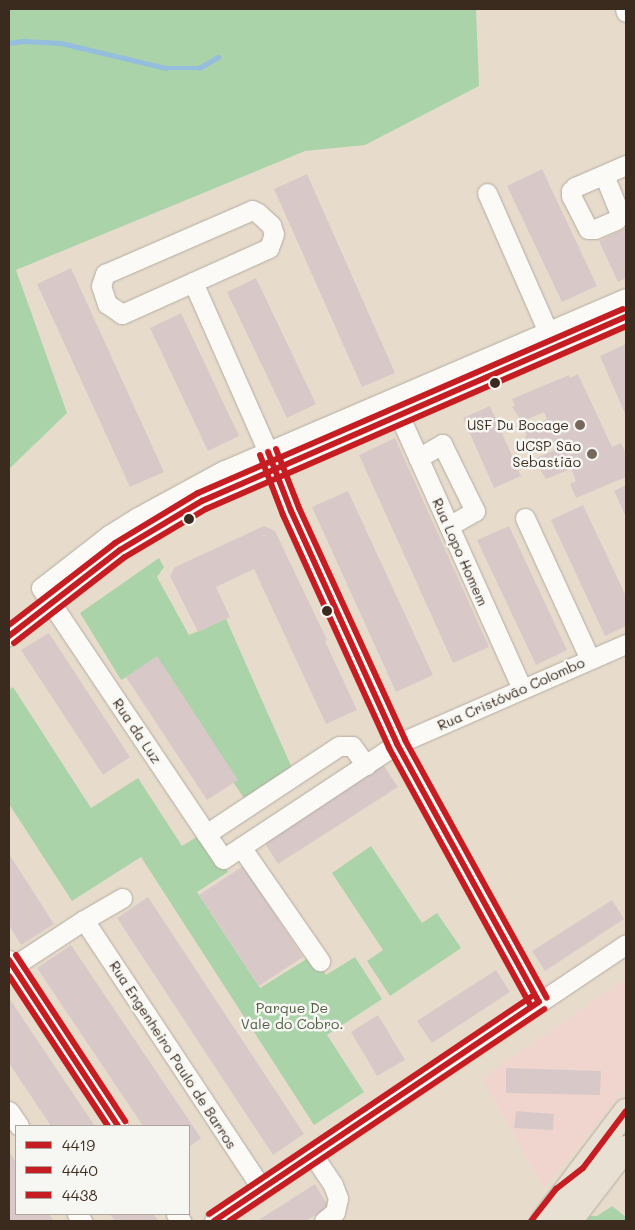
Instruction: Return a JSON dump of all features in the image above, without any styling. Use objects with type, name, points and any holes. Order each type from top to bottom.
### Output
[{"type":"main road","points":[[543,1221],[626,1111]]},
{"type":"main road","points":[[570,1221],[626,1148]]},
{"type":"street","points":[[604,175],[626,165]]},
{"type":"street","points":[[487,193],[548,332]]},
{"type":"street","points":[[252,210],[271,225],[274,234],[269,248],[192,282],[122,314],[107,304],[101,286],[105,274],[252,210]]},
{"type":"street","points":[[192,282],[271,460],[291,511],[397,744],[539,1002]]},
{"type":"street","points":[[9,636],[120,550],[271,460],[626,298]]},
{"type":"street","points":[[271,460],[398,415],[626,316]]},
{"type":"street","name":"Rua Lopo Homem","points":[[398,415],[522,689]]},
{"type":"street","points":[[418,458],[442,444],[475,511],[449,526]]},
{"type":"street","points":[[525,518],[590,659]]},
{"type":"street","name":"Rua da Luz","points":[[52,603],[223,859]]},
{"type":"street","name":"Rua Cristóvão Colombo","points":[[223,859],[397,744],[626,644]]},
{"type":"street","points":[[206,834],[339,746],[352,746],[366,765]]},
{"type":"street","points":[[241,847],[320,961]]},
{"type":"street","points":[[117,1125],[10,965],[122,898]]},
{"type":"street","name":"Rua Engenheiro Paulo de Barros","points":[[84,920],[262,1189]]},
{"type":"street","points":[[214,1221],[626,944]]},
{"type":"street","points":[[9,1111],[18,1125]]},
{"type":"street","points":[[313,1155],[333,1184],[338,1198],[335,1212],[324,1221]]},
{"type":"shaded area","points":[[626,979],[626,1088],[544,1188],[482,1078]]},
{"type":"green space","points":[[9,9],[476,9],[479,86],[365,145],[305,151],[16,270],[67,413],[9,469]]},
{"type":"green space","points":[[159,558],[164,567],[157,577],[189,635],[226,619],[292,768],[244,798],[152,663],[121,680],[80,613]]},
{"type":"green space","name":"Parque De Vale do Cobro.","points":[[13,687],[91,808],[138,778],[182,846],[203,833],[228,872],[197,892],[260,988],[313,955],[326,975],[355,957],[382,999],[327,1035],[364,1092],[314,1125],[141,857],[72,901],[9,804],[9,690]]},
{"type":"green space","points":[[371,846],[422,923],[437,913],[461,948],[390,996],[367,961],[383,950],[332,873]]},
{"type":"green space","points":[[612,1206],[626,1217],[626,1221],[586,1221],[590,1216],[597,1216]]},
{"type":"building","points":[[542,169],[597,286],[562,302],[507,186]]},
{"type":"building","points":[[307,174],[395,373],[362,387],[274,189]]},
{"type":"building","points":[[626,228],[626,278],[618,282],[599,241]]},
{"type":"building","points":[[71,268],[164,472],[130,487],[37,284]]},
{"type":"building","points":[[256,278],[316,404],[287,418],[227,292]]},
{"type":"building","points":[[181,313],[239,436],[208,451],[150,328]]},
{"type":"building","points":[[626,344],[626,416],[600,356]]},
{"type":"building","points":[[578,374],[612,447],[621,443],[626,454],[626,477],[576,498],[570,484],[576,481],[571,469],[546,479],[537,465],[540,464],[537,458],[559,448],[556,441],[534,451],[525,436],[527,435],[524,429],[547,419],[544,412],[522,422],[512,407],[515,406],[512,399],[569,375],[570,378]]},
{"type":"building","points":[[490,406],[521,476],[494,488],[463,418]]},
{"type":"building","points":[[395,438],[489,647],[453,663],[359,455]]},
{"type":"building","points":[[626,485],[626,517],[614,491]]},
{"type":"building","points":[[348,491],[433,675],[396,692],[312,507]]},
{"type":"building","points":[[583,505],[626,596],[626,626],[605,636],[551,520]]},
{"type":"building","points":[[264,526],[275,531],[327,640],[325,641],[357,710],[326,724],[254,569],[216,587],[230,617],[198,632],[170,576],[175,567]]},
{"type":"building","points":[[509,526],[567,650],[536,665],[477,540]]},
{"type":"building","points":[[49,633],[130,757],[103,775],[21,650]]},
{"type":"building","points":[[157,656],[238,780],[207,800],[126,677]]},
{"type":"building","points":[[382,763],[398,787],[278,864],[263,840]]},
{"type":"building","points":[[9,854],[54,924],[21,945],[9,925]]},
{"type":"building","points":[[243,866],[303,957],[259,986],[199,895]]},
{"type":"building","points":[[148,897],[304,1134],[273,1155],[117,918]]},
{"type":"building","points":[[612,900],[624,919],[545,971],[532,951]]},
{"type":"building","points":[[71,945],[201,1138],[190,1146],[190,1125],[142,1125],[37,968]]},
{"type":"building","points":[[496,970],[510,992],[432,1043],[417,1021]]},
{"type":"building","points":[[9,998],[94,1125],[50,1125],[9,1063]]},
{"type":"building","points":[[378,1015],[405,1060],[377,1076],[351,1032]]},
{"type":"building","points":[[506,1068],[601,1071],[600,1095],[506,1093]]},
{"type":"building","points":[[516,1111],[554,1114],[553,1130],[514,1128]]},
{"type":"building","points":[[9,1151],[15,1161],[15,1215],[50,1215],[54,1221],[9,1221]]},
{"type":"building","points":[[315,1184],[329,1207],[306,1221],[257,1221]]},
{"type":"building","points":[[111,1215],[154,1215],[159,1221],[115,1221]]},
{"type":"waterway","points":[[9,43],[24,41],[61,43],[166,68],[199,68],[218,57]]},
{"type":"transit line","name":"4438","points":[[9,625],[115,543],[198,493],[623,309]]},
{"type":"transit line","name":"4419","points":[[9,636],[120,550],[202,501],[626,317]]},
{"type":"transit line","name":"4440","points":[[14,643],[125,557],[206,509],[626,326]]},
{"type":"transit line","name":"4438","points":[[276,449],[299,508],[405,740],[547,998]]},
{"type":"transit line","name":"4419","points":[[268,452],[291,511],[397,744],[539,1002]]},
{"type":"transit line","name":"4440","points":[[260,455],[283,515],[389,748],[531,1006]]},
{"type":"transit line","name":"4438","points":[[16,955],[125,1121]]},
{"type":"transit line","name":"4419","points":[[9,960],[117,1125]]},
{"type":"transit line","name":"4440","points":[[9,976],[107,1125]]},
{"type":"transit line","name":"4438","points":[[209,1214],[534,995]]},
{"type":"transit line","name":"4419","points":[[214,1221],[539,1002]]},
{"type":"transit line","name":"4440","points":[[229,1221],[544,1009]]},
{"type":"transit line","name":"4419","points":[[531,1221],[556,1189],[583,1168],[626,1111]]},
{"type":"place","name":"USF Du Bocage","points":[[580,425]]},
{"type":"place","name":"UCSP São Sebastião","points":[[592,454]]}]
